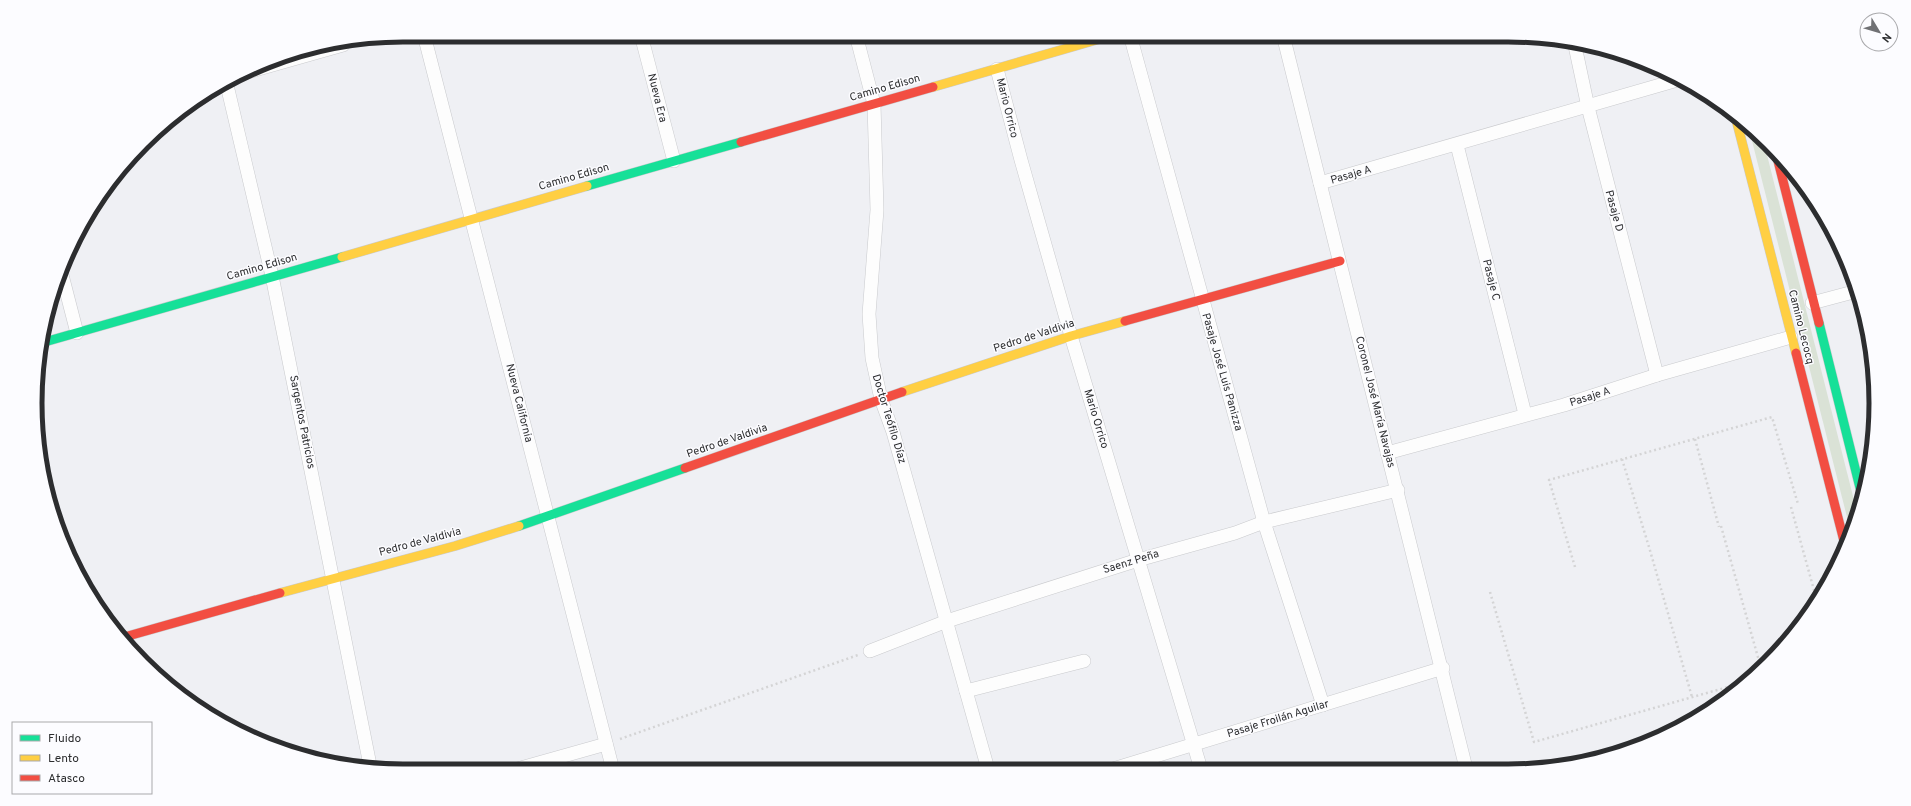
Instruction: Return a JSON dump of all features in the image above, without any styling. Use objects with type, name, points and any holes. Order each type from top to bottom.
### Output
[{"type":"street","name":"Nueva California","points":[[426,42],[549,516],[611,764]]},
{"type":"street","name":"Nueva Era","points":[[643,42],[674,161]]},
{"type":"street","name":"Doctor Teófilo Díaz","points":[[858,42],[874,104],[877,210],[868,314],[872,358],[881,399],[893,432],[987,764]]},
{"type":"street","points":[[1067,42],[1069,48]]},
{"type":"street","name":"Camino Edison","points":[[48,341],[1089,42]]},
{"type":"street","name":"Pasaje José Luis Panizza","points":[[1132,42],[1264,522],[1323,705]]},
{"type":"street","name":"Coronel José María Navajas","points":[[1285,42],[1387,452],[1443,668],[1465,764]]},
{"type":"street","name":"Pasaje D","points":[[1576,49],[1588,107],[1657,375]]},
{"type":"street","points":[[291,60],[316,53]]},
{"type":"street","name":"Mario Orrico","points":[[997,68],[1021,160],[1072,336],[1200,764]]},
{"type":"street","name":"Pasaje A","points":[[1320,183],[1458,145],[1673,82]]},
{"type":"street","name":"Sargentos Patricios","points":[[227,87],[272,276],[369,762]]},
{"type":"street","name":"Camino Lecocq","points":[[1738,125],[1843,538]]},
{"type":"street","name":"Pasaje C","points":[[1458,145],[1525,414]]},
{"type":"street","name":"Camino Lecocq","points":[[1779,165],[1812,303],[1859,486]]},
{"type":"street","name":"Pedro de Valdivia","points":[[128,636],[333,578],[455,546],[549,516],[881,399],[1072,336],[1340,261]]},
{"type":"street","points":[[64,280],[78,333]]},
{"type":"street","points":[[1812,303],[1852,292]]},
{"type":"street","name":"Pasaje A","points":[[1387,452],[1525,414],[1564,405],[1657,375],[1791,337]]},
{"type":"street","name":"Saenz Peña","points":[[870,651],[946,621],[1138,560],[1235,533],[1264,522],[1398,490]]},
{"type":"street","points":[[966,691],[1084,661]]},
{"type":"street","name":"Pasaje Froilán Aguilar","points":[[1129,764],[1443,668]]},
{"type":"street","points":[[535,764],[606,744]]},
{"type":"path","points":[[1575,567],[1549,480],[1772,417],[1798,504]]},
{"type":"path","points":[[1695,439],[1759,662]]},
{"type":"path","points":[[1622,460],[1649,546],[1692,697]]},
{"type":"path","points":[[1791,506],[1815,593]]},
{"type":"path","points":[[1490,592],[1534,742],[1733,685]]},
{"type":"path","points":[[606,744],[870,651]]},
{"type":"shaded area","points":[[1751,137],[1766,151],[1855,503],[1849,523]]},
{"type":"traffic: fast","points":[[587,186],[741,142]]},
{"type":"traffic: fast","points":[[48,341],[342,257]]},
{"type":"traffic: fast","points":[[1819,323],[1859,485]]},
{"type":"traffic: fast","points":[[519,526],[685,468]]},
{"type":"traffic: slow","points":[[933,87],[1089,42]]},
{"type":"traffic: slow","points":[[1738,125],[1796,353]]},
{"type":"traffic: slow","points":[[342,257],[587,186]]},
{"type":"traffic: slow","points":[[902,392],[1071,336],[1125,321]]},
{"type":"traffic: slow","points":[[280,593],[455,546],[519,526]]},
{"type":"traffic: jam","points":[[741,142],[933,87]]},
{"type":"traffic: jam","points":[[1779,165],[1819,323]]},
{"type":"traffic: jam","points":[[1125,321],[1340,261]]},
{"type":"traffic: jam","points":[[1796,353],[1843,538]]},
{"type":"traffic: jam","points":[[685,468],[902,392]]},
{"type":"traffic: jam","points":[[128,636],[280,593]]}]
